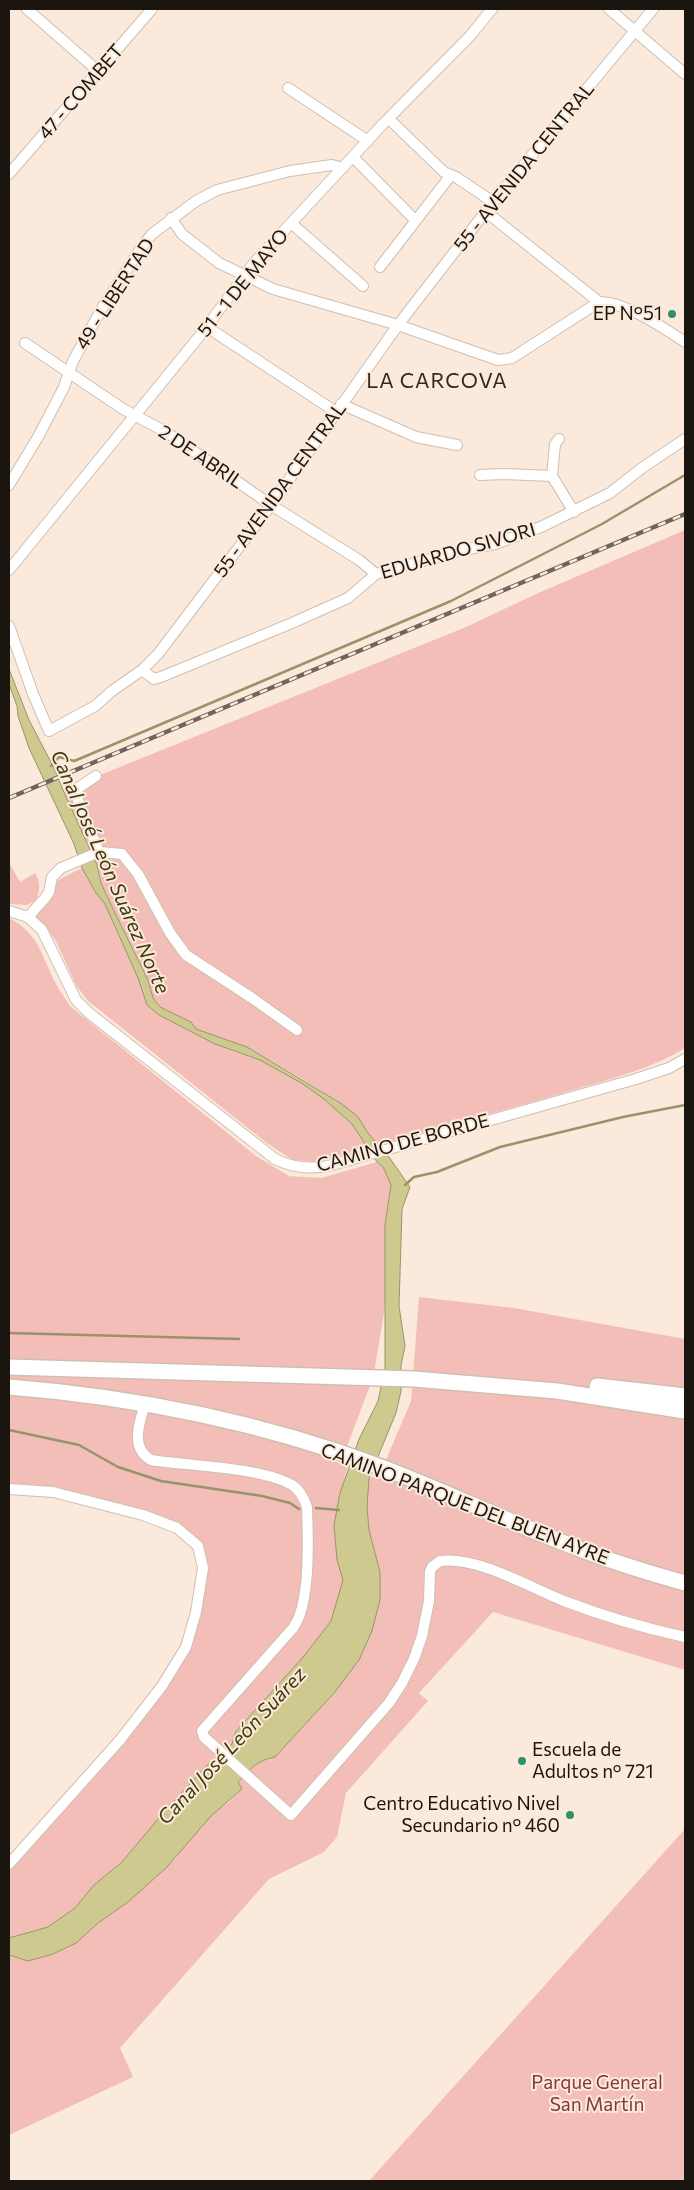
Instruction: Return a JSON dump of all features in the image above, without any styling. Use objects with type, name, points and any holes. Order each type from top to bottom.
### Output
[{"type":"highway","points":[[9,1361],[58,1368]]},
{"type":"highway","points":[[9,1367],[414,1379],[530,1388],[614,1398],[685,1411]]},
{"type":"highway","points":[[530,1388],[557,1385],[586,1385],[685,1396]]},
{"type":"highway","name":"CAMINO PARQUE DEL BUEN AYRE","points":[[9,1387],[65,1392],[145,1403],[239,1422],[344,1454],[576,1548],[685,1583]]},
{"type":"highway","points":[[9,1395],[65,1392]]},
{"type":"street","points":[[27,9],[99,72]]},
{"type":"street","name":"47 - COMBET","points":[[9,174],[152,9]]},
{"type":"street","name":"51 - 1 DE MAYO","points":[[9,570],[207,327],[244,276],[368,141],[470,36],[492,9]]},
{"type":"street","points":[[610,9],[685,74]]},
{"type":"street","name":"55 - AVENIDA CENTRAL","points":[[9,626],[32,694],[48,731],[94,706],[112,690],[142,670],[175,633],[271,505],[398,325],[485,211],[654,9]]},
{"type":"street","points":[[288,88],[368,141]]},
{"type":"street","points":[[389,119],[444,172],[493,202]]},
{"type":"street","points":[[353,157],[415,220]]},
{"type":"street","name":"49 - LIBERTAD","points":[[9,485],[38,437],[64,387],[68,371],[101,311],[132,260],[152,234],[171,218],[206,194],[217,190],[290,171],[332,165],[343,168]]},
{"type":"street","points":[[380,267],[451,175]]},
{"type":"street","points":[[485,211],[599,302],[616,304],[627,309],[685,342]]},
{"type":"street","points":[[171,218],[182,234],[220,263],[273,289],[398,325],[481,356],[498,360],[512,358],[599,302]]},
{"type":"street","points":[[291,223],[363,286]]},
{"type":"street","points":[[207,327],[338,408],[416,437],[457,445]]},
{"type":"street","name":"2 DE ABRIL","points":[[25,343],[123,410],[166,432],[271,505],[359,560],[376,574]]},
{"type":"street","points":[[559,439],[555,444],[552,476],[574,512]]},
{"type":"street","name":"EDUARDO SIVORI","points":[[142,670],[154,679],[161,678],[292,624],[348,598],[376,574],[458,551],[495,544],[541,527],[610,493],[642,468],[685,439]]},
{"type":"street","points":[[480,475],[552,476]]},
{"type":"street","points":[[96,776],[78,788],[76,795],[97,853]]},
{"type":"street","points":[[28,917],[36,910],[49,892],[55,873],[74,862],[97,853],[122,854],[133,865],[170,933],[186,955],[297,1030]]},
{"type":"street","name":"CAMINO DE BORDE","points":[[9,911],[28,917],[36,923],[47,938],[68,985],[83,1008],[275,1158],[293,1166],[307,1168],[332,1165],[636,1079],[669,1068],[685,1060]]},
{"type":"street","points":[[145,1403],[138,1431],[138,1442],[146,1456],[156,1460],[248,1472],[274,1478],[294,1486],[304,1498],[308,1507],[304,1600],[300,1617],[202,1731],[204,1737],[291,1814],[389,1703],[402,1683],[422,1636],[429,1601],[430,1572],[432,1567],[440,1561],[482,1566],[565,1601],[655,1630],[685,1637]]},
{"type":"street","points":[[9,1489],[53,1492],[143,1515],[177,1528],[198,1546],[203,1568],[196,1612],[186,1647],[162,1686],[120,1740],[9,1864]]},
{"type":"green space","points":[[685,530],[685,1048],[656,1063],[624,1075],[379,1145],[368,1133],[358,1117],[342,1104],[304,1080],[247,1047],[196,1029],[191,1022],[160,1007],[153,998],[148,980],[113,909],[101,882],[100,874],[63,790],[466,627],[536,594]]},
{"type":"green space","points":[[9,862],[20,882],[35,873],[39,887],[36,901],[27,905],[9,904]]},
{"type":"green space","points":[[82,868],[96,893],[105,904],[138,978],[147,1005],[159,1015],[189,1031],[235,1052],[260,1060],[303,1084],[324,1099],[352,1124],[368,1148],[316,1162],[293,1160],[268,1144],[88,1001],[76,985],[55,939],[34,917],[46,904],[58,880]]},
{"type":"green space","points":[[9,918],[27,931],[39,946],[58,987],[71,1007],[256,1156],[289,1176],[321,1178],[377,1162],[383,1167],[391,1184],[385,1225],[385,1307],[373,1378],[344,1454],[336,1462],[348,1466],[345,1475],[337,1560],[343,1580],[331,1621],[304,1656],[236,1730],[232,1744],[217,1762],[211,1761],[163,1813],[122,1862],[94,1885],[75,1908],[48,1927],[9,1938],[9,1864],[120,1740],[186,1647],[203,1568],[198,1546],[177,1528],[53,1492],[9,1489]]},
{"type":"green space","points":[[419,1297],[514,1308],[685,1339],[685,1670],[493,1612],[419,1693],[428,1701],[346,1793],[337,1837],[324,1852],[269,1879],[120,2048],[133,2077],[9,2135],[9,1955],[28,1961],[53,1954],[76,1943],[98,1923],[128,1902],[178,1856],[177,1838],[229,1802],[242,1789],[238,1782],[246,1773],[258,1763],[275,1757],[334,1693],[380,1572],[369,1530],[367,1507],[369,1478],[374,1476],[380,1478],[411,1401]]},
{"type":"green space","name":"Parque General San Martín","points":[[685,1829],[685,2181],[369,2181]]},
{"type":"water","name":"Canal José León Suárez","points":[[9,669],[29,720],[54,768],[97,865],[101,883],[148,980],[153,998],[160,1007],[191,1022],[196,1029],[247,1047],[342,1104],[358,1117],[368,1133],[389,1157],[410,1187],[402,1209],[399,1306],[405,1346],[401,1365],[401,1391],[396,1413],[369,1478],[367,1507],[369,1530],[380,1572],[380,1600],[372,1631],[359,1660],[334,1693],[275,1757],[258,1763],[238,1782],[242,1789],[211,1816],[167,1867],[128,1902],[98,1923],[76,1943],[53,1954],[28,1961],[9,1955],[9,1938],[48,1927],[75,1908],[94,1885],[122,1862],[163,1813],[211,1761],[217,1762],[232,1744],[236,1731],[304,1656],[331,1621],[343,1580],[337,1560],[334,1525],[340,1493],[359,1439],[378,1401],[385,1368],[385,1225],[391,1185],[383,1167],[377,1162],[352,1124],[324,1099],[303,1084],[260,1060],[215,1044],[159,1015],[147,1005],[138,978],[105,904],[96,893],[82,868],[74,844],[29,748],[9,684]]},
{"type":"waterway","name":"Canal José León Suárez Norte","points":[[51,766],[59,757],[74,761],[451,601],[602,524],[685,475]]},
{"type":"waterway","points":[[405,1185],[414,1177],[437,1172],[500,1147],[623,1117],[685,1105]]},
{"type":"waterway","points":[[9,1333],[239,1339]]},
{"type":"waterway","points":[[9,1430],[79,1445],[118,1467],[161,1481],[262,1496],[290,1503],[299,1509]]},
{"type":"waterway","points":[[316,1508],[339,1510]]},
{"type":"railway","points":[[9,798],[685,514]]},
{"type":"place","name":"EP N°51","points":[[672,314]]},
{"type":"place","name":"Escuela de Adultos nº 721","points":[[522,1761]]},
{"type":"place","name":"Centro Educativo Nivel Secundario nº 460","points":[[570,1815]]},
{"type":"district","name":"LA CARCOVA","points":[[437,381]]}]
